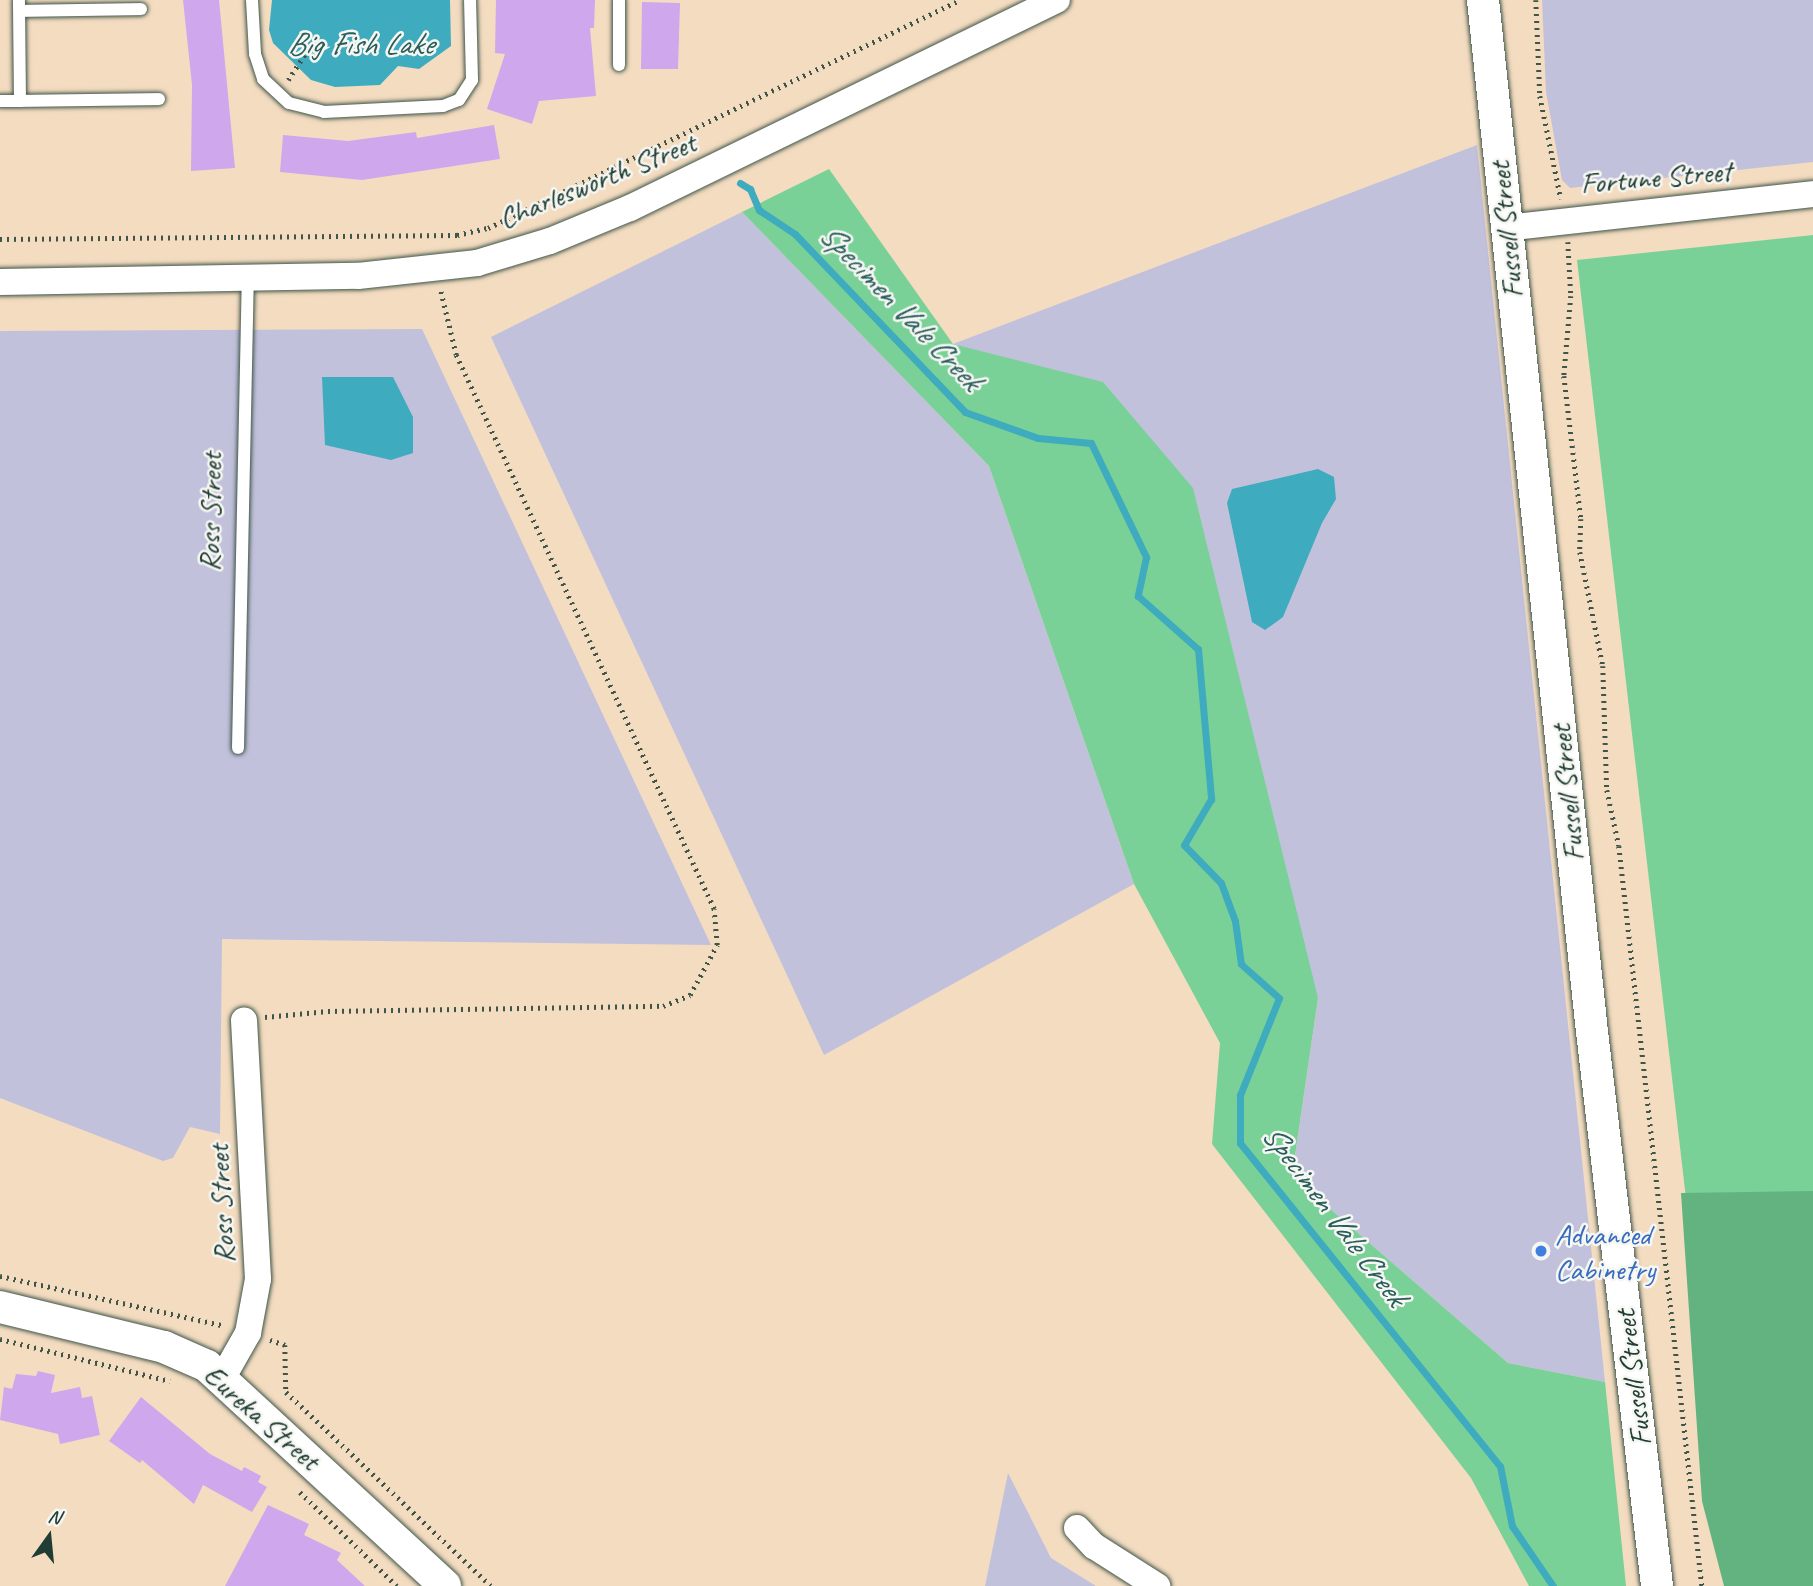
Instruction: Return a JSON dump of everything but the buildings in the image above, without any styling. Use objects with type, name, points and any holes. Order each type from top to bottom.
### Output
[{"type":"street","name":"Charlesworth Street","points":[[0,282],[248,278],[437,271],[477,263],[587,227],[1057,0]]},
{"type":"street","name":"Fussell Street","points":[[1483,0],[1657,1586]]},
{"type":"street","name":"Fortune Street","points":[[1506,228],[1566,219],[1813,194]]},
{"type":"street","name":"Ross Street","points":[[223,1377],[248,1333],[258,1268],[244,1020]]},
{"type":"street","name":"Eureka Street","points":[[0,1307],[164,1347],[223,1377],[445,1586]]},
{"type":"street","points":[[1077,1528],[1094,1546],[1157,1586]]},
{"type":"lane","points":[[252,0],[255,54],[263,79],[289,103],[318,112],[456,103],[472,80],[470,0]]},
{"type":"lane","points":[[619,0],[619,65]]},
{"type":"lane","points":[[20,101],[20,5],[141,9]]},
{"type":"lane","points":[[0,101],[159,99]]},
{"type":"lane","name":"Ross Street","points":[[238,748],[248,278]]},
{"type":"path","points":[[0,239],[457,235],[488,228],[960,0]]},
{"type":"path","points":[[1536,0],[1540,96],[1566,219],[1571,296],[1564,376],[1581,519],[1580,552],[1603,667],[1607,790],[1619,846],[1703,1586]]},
{"type":"path","points":[[295,68],[316,37]]},
{"type":"path","points":[[244,1020],[328,1011],[663,1006],[690,995],[716,945],[714,909],[456,355],[437,271]]},
{"type":"path","points":[[0,1276],[248,1333],[285,1345],[286,1392],[491,1586]]},
{"type":"path","points":[[0,1339],[176,1382]]},
{"type":"path","points":[[298,1489],[397,1586]]},
{"type":"shaded area","points":[[1542,0],[1813,0],[1813,162],[1570,188],[1562,180],[1546,92]]},
{"type":"shaded area","points":[[1477,145],[1605,1382],[1508,1363],[1292,1176],[1318,998],[953,344]]},
{"type":"shaded area","points":[[742,212],[989,466],[1134,884],[824,1055],[491,337]]},
{"type":"shaded area","points":[[422,329],[711,945],[222,939],[220,1134],[190,1127],[173,1158],[163,1161],[0,1098],[0,331]]},
{"type":"shaded area","points":[[1008,1473],[1051,1558],[1096,1586],[985,1586]]},
{"type":"green space","points":[[829,169],[953,344],[1103,382],[1193,488],[1318,998],[1292,1176],[1508,1363],[1605,1382],[1626,1586],[1529,1586],[1471,1478],[1212,1144],[1220,1043],[1134,884],[989,466],[742,212]]},
{"type":"green space","points":[[1813,235],[1813,1586],[1731,1586],[1577,260]]},
{"type":"green space","points":[[1813,1191],[1813,1586],[1724,1586],[1702,1501],[1681,1193]]},
{"type":"water","name":"Big Fish Lake","points":[[272,0],[450,0],[451,46],[419,69],[398,66],[380,85],[335,87],[311,80],[273,43],[269,30]]},
{"type":"water","points":[[322,377],[393,377],[413,417],[413,453],[391,460],[325,445]]},
{"type":"water","points":[[1318,469],[1334,477],[1336,499],[1322,523],[1283,617],[1265,630],[1252,622],[1227,503],[1232,489]]},
{"type":"waterway","name":"Specimen Vale Creek","points":[[740,183],[750,189],[759,210],[795,234],[965,412],[1038,438],[1091,443],[1146,557],[1138,596],[1198,649],[1211,799],[1184,845],[1221,883],[1235,921],[1241,964],[1279,998],[1240,1095],[1240,1143],[1500,1466],[1512,1526],[1553,1586]]},
{"type":"place","name":"Advanced Cabinetry","points":[[1541,1251]]}]
